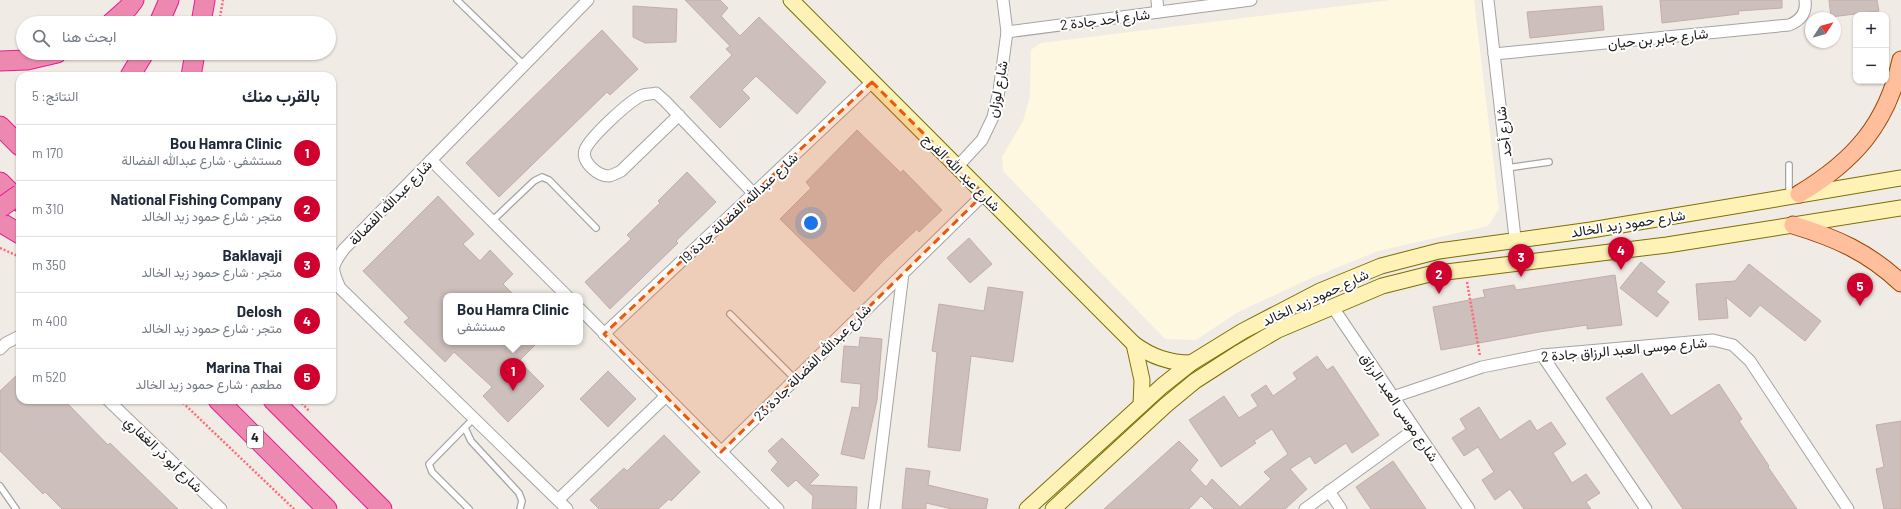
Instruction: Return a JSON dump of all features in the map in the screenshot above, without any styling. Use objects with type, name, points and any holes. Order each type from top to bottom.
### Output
[{"type":"highway","points":[[119,16],[134,0]]},
{"type":"highway","points":[[202,16],[205,0]]},
{"type":"highway","points":[[162,16],[168,2]]},
{"type":"highway","points":[[0,61],[27,60]]},
{"type":"highway","points":[[132,72],[140,60]]},
{"type":"highway","points":[[192,72],[194,60]]},
{"type":"highway","points":[[0,126],[16,142]]},
{"type":"highway","points":[[0,182],[16,198]]},
{"type":"highway","points":[[0,208],[16,197]]},
{"type":"highway","points":[[0,222],[16,232]]},
{"type":"highway","points":[[214,404],[292,474]]},
{"type":"highway","name":"4","points":[[222,404],[327,509]]},
{"type":"highway","points":[[277,404],[382,509]]},
{"type":"highway","points":[[287,404],[309,437]]},
{"type":"main road","name":"شارع عبد الله الفرج","points":[[791,0],[1134,344],[1155,357],[1167,361],[1192,362]]},
{"type":"main road","points":[[1794,195],[1834,171],[1865,140],[1884,110],[1891,94],[1901,60]]},
{"type":"main road","name":"شارع حمود زيد الخالد","points":[[1027,509],[1141,405],[1192,362],[1243,330],[1320,291],[1381,266],[1438,251],[1591,230],[1901,178]]},
{"type":"main road","name":"شارع حمود زيد الخالد","points":[[1053,509],[1166,405],[1195,381],[1278,330],[1382,286],[1430,274],[1667,245],[1901,208]]},
{"type":"main road","points":[[1793,225],[1830,237],[1856,249],[1881,265],[1901,283]]},
{"type":"main road","points":[[1134,344],[1142,380],[1141,405]]},
{"type":"street","name":"شارع عبدالله الفضالة","points":[[336,260],[344,249],[588,0]]},
{"type":"street","name":"شارع لوزان","points":[[957,167],[982,140],[993,117],[1007,32],[1003,0]]},
{"type":"street","points":[[1157,0],[1158,12]]},
{"type":"street","name":"شارع أحد جادة 2","points":[[1007,32],[1251,0]]},
{"type":"street","name":"شارع أحد","points":[[1488,0],[1518,264]]},
{"type":"street","name":"شارع جابر بن حيان","points":[[1494,54],[1789,25],[1799,20],[1803,15],[1806,0]]},
{"type":"street","name":"شارع عبدالله الفضالة جادة 19","points":[[604,334],[872,82]]},
{"type":"street","points":[[679,115],[621,171],[611,176],[602,175],[593,170],[587,162],[584,152],[588,142],[626,106],[644,95],[656,93],[665,100],[753,193]]},
{"type":"street","points":[[432,160],[564,293]]},
{"type":"street","name":"شارع عبدالله الفضالة جادة 23","points":[[721,452],[984,194]]},
{"type":"street","points":[[874,509],[903,273]]},
{"type":"street","name":"شارع عبدالله الفضالة","points":[[336,278],[340,288],[567,509]]},
{"type":"street","name":"شارع موسى العبد الرزاق","points":[[1332,306],[1469,509]]},
{"type":"street","points":[[583,312],[778,509]]},
{"type":"street","points":[[0,349],[6,343],[16,338]]},
{"type":"street","name":"شارع موسى العبد الرزاق جادة 2","points":[[1393,397],[1482,367],[1542,355],[1713,340],[1733,345],[1750,361],[1848,509]]},
{"type":"street","points":[[1542,355],[1646,509]]},
{"type":"street","points":[[558,500],[666,396]]},
{"type":"street","name":"شارع أبو ذر الغفاري","points":[[112,404],[221,509]]},
{"type":"street","points":[[1305,509],[1415,429]]},
{"type":"street","points":[[1329,491],[1341,509]]},
{"type":"lane","points":[[457,0],[524,65]]},
{"type":"lane","points":[[1507,168],[1549,162]]},
{"type":"lane","points":[[1789,165],[1794,195]]},
{"type":"lane","points":[[492,221],[534,181],[542,177],[549,180],[596,228]]},
{"type":"lane","points":[[730,314],[795,379]]},
{"type":"lane","points":[[469,509],[432,472],[429,464],[474,418]]},
{"type":"lane","points":[[465,428],[471,441],[519,493],[522,501],[520,509]]},
{"type":"lane","points":[[0,486],[16,509]]},
{"type":"path","points":[[220,16],[223,0]]},
{"type":"path","points":[[0,248],[16,255]]},
{"type":"path","points":[[1464,270],[1482,367]]},
{"type":"path","points":[[184,404],[294,509]]},
{"type":"highlighted area","points":[[872,82],[984,194],[721,452],[604,334]]},
{"type":"shaded area","points":[[1391,0],[1474,0],[1499,209],[1488,226],[1378,251],[1309,279],[1238,312],[1196,340],[1165,339],[1003,171],[1002,157],[1023,121],[1030,96],[1031,50],[1041,43]]},
{"type":"building","points":[[685,0],[720,0],[728,8],[721,16],[740,36],[759,17],[826,82],[797,114],[756,76],[742,90],[750,98],[720,128],[690,97],[732,55],[726,49],[730,46]]},
{"type":"building","points":[[1660,0],[1782,0],[1782,8],[1738,11],[1739,14],[1662,23]]},
{"type":"building","points":[[1829,0],[1877,0],[1879,11],[1853,12],[1853,14],[1841,16],[1841,12],[1830,12]]},
{"type":"building","points":[[633,6],[677,9],[676,42],[645,43],[633,37]]},
{"type":"building","points":[[1602,6],[1604,30],[1530,38],[1527,12]]},
{"type":"building","points":[[602,30],[638,69],[610,95],[607,92],[499,197],[466,163]]},
{"type":"building","points":[[857,130],[901,173],[903,170],[942,210],[919,232],[917,229],[883,261],[854,292],[780,219],[811,188],[806,182]]},
{"type":"building","points":[[687,172],[716,202],[676,241],[678,243],[610,309],[585,282],[631,239],[627,235],[660,203],[658,201]]},
{"type":"building","points":[[438,196],[474,234],[463,244],[480,261],[490,250],[513,274],[503,284],[512,293],[443,293],[443,345],[535,345],[519,361],[544,386],[508,422],[483,396],[492,387],[454,352],[445,362],[404,322],[409,318],[363,271]]},
{"type":"building","points":[[969,238],[992,264],[970,283],[947,258]]},
{"type":"building","points":[[1641,262],[1665,282],[1656,292],[1669,302],[1657,317],[1620,288]]},
{"type":"building","points":[[1749,264],[1821,321],[1805,341],[1760,305],[1750,317],[1726,297],[1728,318],[1699,320],[1696,284],[1735,281]]},
{"type":"building","points":[[1615,275],[1622,325],[1587,329],[1587,325],[1539,332],[1441,350],[1433,307],[1485,297],[1483,290],[1514,285],[1516,290]]},
{"type":"building","points":[[988,287],[1023,292],[1013,362],[971,356],[960,451],[928,447],[937,352],[932,351],[939,304],[984,311]]},
{"type":"building","points":[[860,337],[882,339],[877,400],[864,459],[841,454],[852,407],[859,408],[861,384],[841,382],[844,346],[859,347]]},
{"type":"building","points":[[1317,356],[1327,370],[1333,366],[1379,435],[1352,453],[1346,443],[1315,464],[1310,456],[1290,469],[1307,489],[1285,509],[1214,509],[1201,496],[1189,509],[1104,509],[1179,441],[1198,460],[1190,470],[1206,487],[1212,479],[1240,507],[1271,479],[1264,472],[1288,454],[1272,429],[1254,441],[1256,443],[1221,467],[1189,420],[1224,396],[1239,418],[1258,406],[1251,395],[1266,385],[1273,396],[1297,379],[1293,373]]},
{"type":"building","points":[[608,371],[636,399],[608,427],[580,399]]},
{"type":"building","points":[[1642,373],[1671,416],[1719,384],[1742,419],[1739,421],[1797,509],[1683,509],[1606,398]]},
{"type":"building","points":[[16,376],[16,404],[68,404],[108,445],[110,443],[178,509],[62,509],[45,492],[43,494],[0,451],[0,391]]},
{"type":"building","points":[[1479,407],[1500,440],[1530,420],[1537,431],[1551,422],[1566,444],[1553,453],[1572,483],[1586,474],[1600,493],[1586,502],[1591,509],[1524,509],[1510,489],[1495,500],[1482,480],[1494,472],[1478,447],[1464,456],[1452,438],[1466,429],[1460,419]]},
{"type":"building","points":[[1901,421],[1901,509],[1884,509],[1876,469],[1884,467],[1876,425]]},
{"type":"building","points":[[664,435],[700,472],[671,501],[669,499],[658,509],[599,509],[590,500],[624,468],[627,471]]},
{"type":"building","points":[[782,438],[819,475],[809,485],[857,487],[856,509],[812,509],[813,496],[796,480],[788,487],[771,470],[778,462],[768,451]]},
{"type":"building","points":[[1393,461],[1426,509],[1371,509],[1356,487]]},
{"type":"building","points":[[906,468],[930,471],[928,485],[988,499],[986,509],[952,509],[926,503],[926,509],[902,509]]},
{"type":"place","name":"Delosh","points":[[1621,270]]},
{"type":"place","name":"Baklavaji","points":[[1521,277]]},
{"type":"place","name":"National Fishing Company","points":[[1439,294]]},
{"type":"place","name":"Marina Thai","points":[[1860,306]]},
{"type":"place","name":"Bou Hamra Clinic","points":[[513,391]]}]
